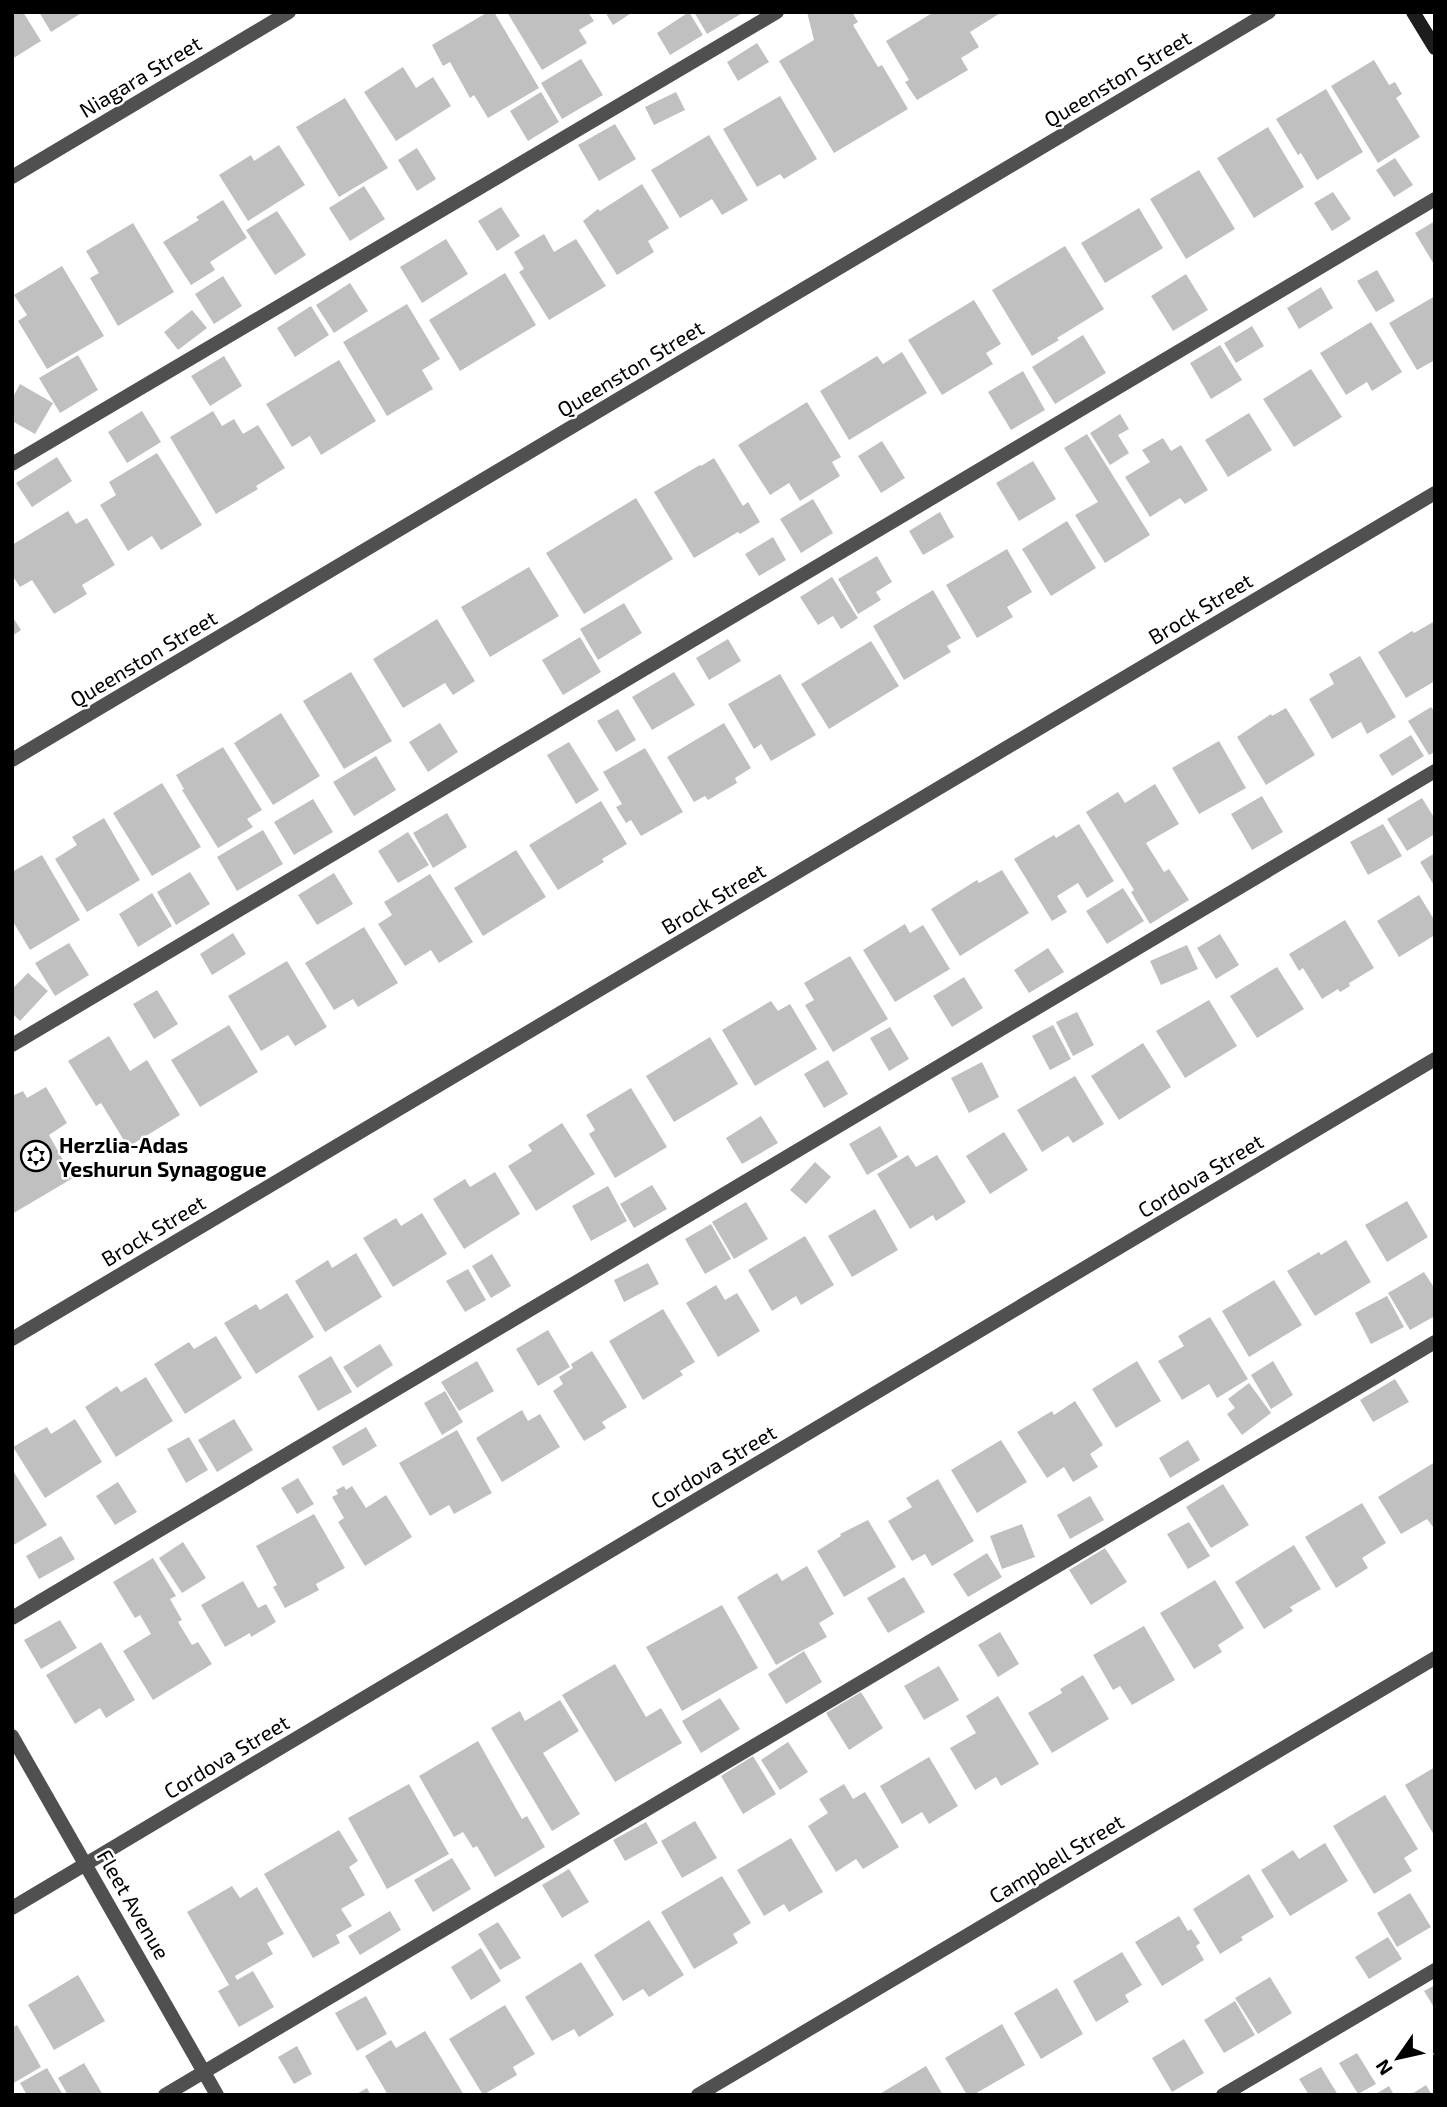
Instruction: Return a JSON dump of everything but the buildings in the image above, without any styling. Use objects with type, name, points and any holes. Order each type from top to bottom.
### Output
[{"type":"main road","points":[[1413,12],[1435,48]]},
{"type":"street","name":"Niagara Street","points":[[12,177],[289,12]]},
{"type":"street","points":[[12,464],[777,12]]},
{"type":"street","name":"Queenston Street","points":[[12,760],[1269,12]]},
{"type":"street","points":[[12,1045],[1435,199]]},
{"type":"street","name":"Brock Street","points":[[12,1339],[1435,493]]},
{"type":"street","points":[[12,1618],[1435,771]]},
{"type":"street","name":"Cordova Street","points":[[12,1908],[1435,1059]]},
{"type":"street","points":[[165,2095],[1435,1342]]},
{"type":"street","name":"Campbell Street","points":[[698,2095],[1435,1657]]},
{"type":"street","name":"Fleet Avenue","points":[[12,1736],[217,2095]]},
{"type":"street","points":[[1223,2095],[1435,1970]]},
{"type":"place","name":"Herzlia-Adas Yeshurun Synagogue","points":[[36,1156]]}]
